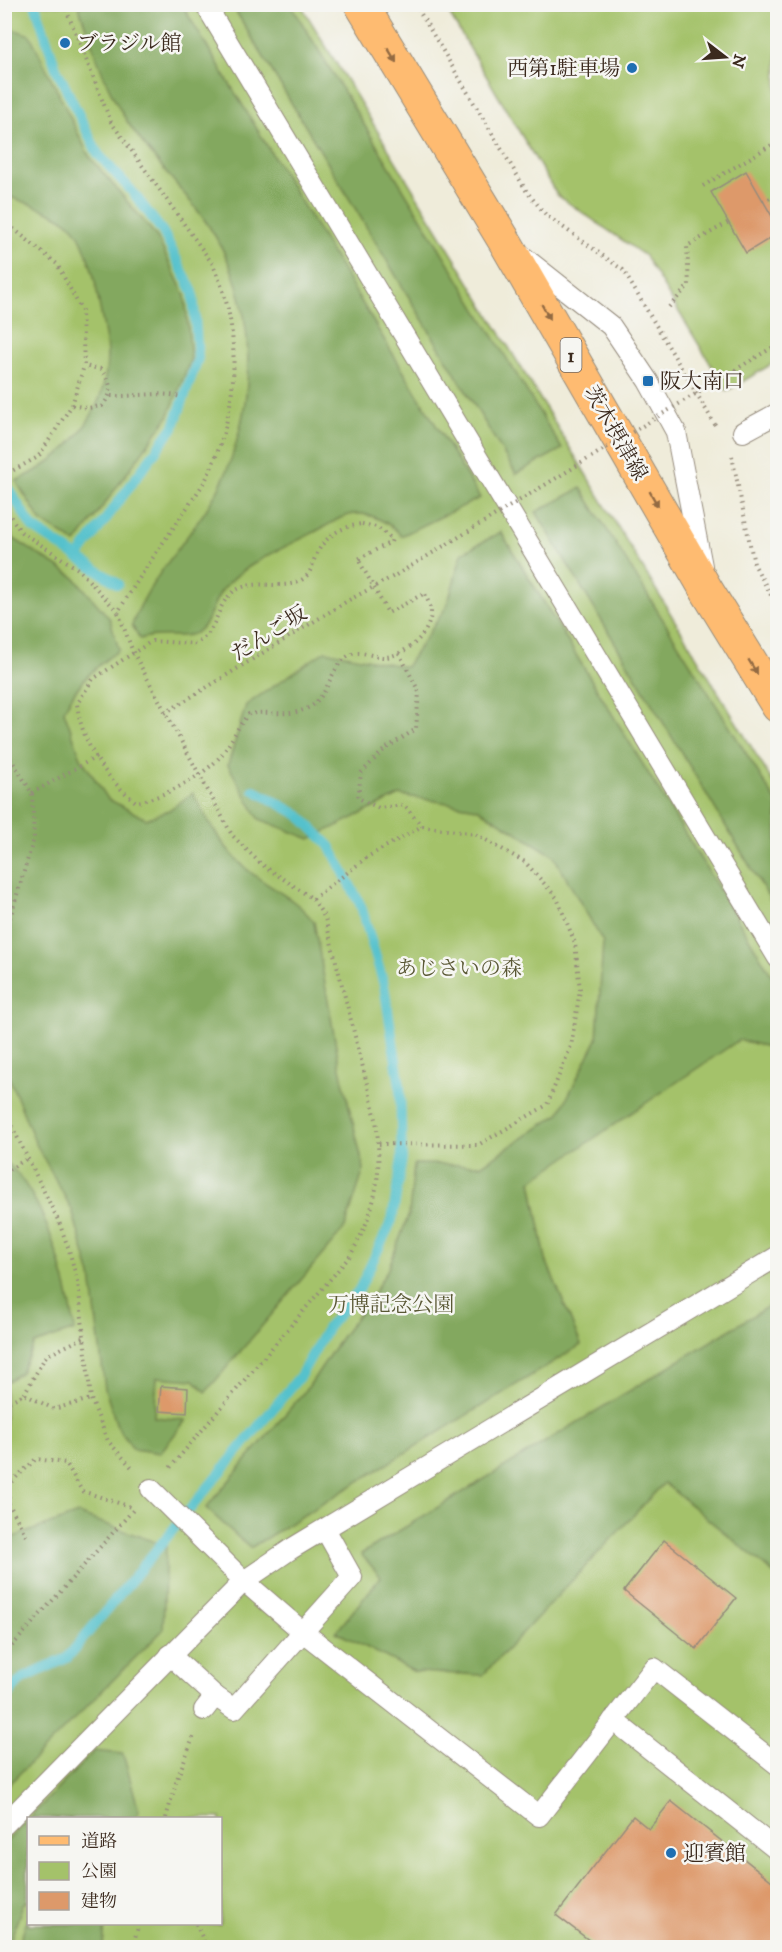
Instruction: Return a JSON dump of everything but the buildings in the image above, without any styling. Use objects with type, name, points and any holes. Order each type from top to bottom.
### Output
[{"type":"main road","name":"茨木摂津線","points":[[362,4],[507,244],[707,591],[777,706]]},
{"type":"lane","points":[[205,4],[777,958]]},
{"type":"lane","points":[[507,244],[611,326],[648,381],[676,432],[707,591]]},
{"type":"lane","points":[[742,432],[777,412]]},
{"type":"lane","points":[[4,1825],[244,1581],[325,1529],[777,1256]]},
{"type":"lane","points":[[152,1489],[244,1581],[303,1632],[539,1816],[654,1668],[777,1765]]},
{"type":"lane","points":[[170,1656],[209,1703],[234,1709],[352,1577],[325,1529]]},
{"type":"lane","points":[[613,1720],[777,1850]]},
{"type":"path","points":[[64,4],[111,122],[212,262],[223,285],[231,315],[234,345],[228,415],[205,480],[118,612]]},
{"type":"path","points":[[703,186],[777,141]]},
{"type":"path","points":[[764,201],[775,196],[777,202]]},
{"type":"path","points":[[4,222],[57,264],[82,310],[84,366],[72,405],[38,457],[12,471],[4,471]]},
{"type":"path","points":[[669,307],[688,285],[687,246],[729,222]]},
{"type":"path","name":"だんご坂","points":[[165,713],[777,344]]},
{"type":"path","points":[[72,405],[87,408],[102,406],[111,396],[111,384],[101,369],[84,366]]},
{"type":"path","points":[[111,396],[136,397],[162,392],[181,397]]},
{"type":"path","points":[[4,507],[21,532],[78,569],[118,612],[133,652],[232,835],[244,850],[261,864],[313,899],[325,918],[333,942],[376,1119],[380,1174],[375,1203],[365,1230],[350,1256],[152,1489],[4,1655]]},
{"type":"path","points":[[363,524],[377,527],[392,538],[391,542],[358,559],[374,587],[388,613],[425,593],[431,611],[423,635],[399,653],[385,657],[350,654],[338,665],[326,691],[309,708],[283,716],[249,714],[238,726],[226,750],[216,763],[157,799],[136,802],[116,786],[80,728],[77,704],[93,679],[152,641],[196,644],[209,632],[223,602],[233,592],[248,585],[260,583],[289,586],[303,579],[309,574],[319,549],[327,538],[346,526],[363,524]]},
{"type":"path","points":[[399,653],[419,692],[417,729],[385,749],[361,773],[358,798],[379,808],[404,805],[422,826]]},
{"type":"path","points":[[4,748],[33,792],[34,838],[4,938]]},
{"type":"path","points":[[33,792],[96,757]]},
{"type":"path","points":[[313,899],[369,856],[422,826],[475,834],[525,862],[557,898],[576,943],[580,990],[571,1047],[547,1105],[478,1145],[379,1144]]},
{"type":"path","points":[[4,1110],[26,1159],[59,1222],[69,1250],[78,1283],[91,1399],[108,1441],[152,1489]]},
{"type":"path","points":[[4,1173],[26,1159]]},
{"type":"path","points":[[4,1404],[24,1394],[46,1356],[85,1337]]},
{"type":"path","points":[[24,1394],[54,1409],[91,1399]]},
{"type":"path","points":[[26,1536],[9,1504],[7,1484],[36,1459],[66,1463],[82,1491],[135,1508]]},
{"type":"path","points":[[166,1817],[177,1779],[209,1703]]},
{"type":"path","points":[[132,1947],[138,1925]]},
{"type":"path","points":[[197,1925],[207,1947]]},
{"type":"green space","name":"万博記念公園","points":[[5,5],[301,5],[777,789],[777,1947],[5,1947]]},
{"type":"green space","points":[[78,5],[182,5],[480,498],[401,536],[385,522],[371,516],[356,514],[342,517],[243,571],[223,589],[208,618],[197,632],[192,634],[140,639],[132,625],[153,584],[206,510],[227,470],[244,408],[247,343],[243,311],[235,280],[223,250],[206,222],[144,145],[117,105],[98,63]]},
{"type":"green space","points":[[232,5],[291,5],[562,449],[516,474]]},
{"type":"green space","name":"西第1駐車場","points":[[444,5],[777,5],[777,361],[727,391],[645,256],[557,195]]},
{"type":"green space","points":[[4,26],[30,35],[89,156],[157,237],[185,296],[191,359],[168,417],[76,543],[41,521],[16,481],[34,472],[67,447],[91,415],[100,397],[105,377],[106,340],[94,277],[80,237],[71,225],[56,216],[5,195]]},
{"type":"green space","points":[[581,488],[777,803],[777,911],[536,512]]},
{"type":"green space","points":[[4,524],[14,539],[74,577],[110,619],[119,650],[87,676],[64,711],[81,758],[108,799],[146,819],[169,810],[193,793],[217,835],[240,863],[299,906],[314,922],[340,1068],[364,1169],[345,1228],[206,1392],[194,1380],[157,1377],[154,1417],[186,1420],[160,1453],[133,1449],[117,1426],[105,1389],[91,1276],[72,1210],[36,1144],[10,1080],[5,1044]]},
{"type":"green space","points":[[501,532],[777,984],[777,1049],[739,1040],[531,1181],[546,1260],[581,1345],[250,1548],[206,1508],[309,1386],[342,1336],[369,1301],[388,1269],[409,1214],[414,1164],[482,1165],[559,1114],[597,1039],[603,942],[553,855],[477,808],[400,795],[310,839],[259,819],[228,765],[246,705],[325,651],[406,667],[447,606],[462,553]]},
{"type":"green space","points":[[5,1161],[19,1176],[43,1216],[60,1263],[75,1330],[34,1344],[21,1372],[5,1383]]},
{"type":"green space","points":[[777,1301],[777,1576],[664,1483],[483,1675],[415,1672],[336,1632],[381,1577],[361,1554]]},
{"type":"green space","points":[[78,1514],[166,1546],[163,1630],[5,1788],[5,1540]]},
{"type":"green space","points":[[94,1751],[123,1754],[139,1811],[136,1817],[30,1817]]},
{"type":"green space","points":[[27,1820],[27,1901],[23,1904],[8,1947],[5,1947],[5,1843]]},
{"type":"green space","points":[[27,1919],[27,1925],[105,1925],[103,1947],[18,1947]]},
{"type":"waterway","points":[[35,4],[56,68],[98,154],[131,190],[163,232],[193,292],[198,358],[174,426],[78,557]]},
{"type":"waterway","points":[[4,486],[10,491],[32,527],[118,584]]},
{"type":"waterway","points":[[4,1699],[22,1679],[67,1658],[300,1376],[328,1327],[359,1290],[392,1220],[402,1159],[400,1086],[384,985],[361,906],[330,846],[299,815],[254,790]]},
{"type":"place","name":"ブラジル館","points":[[65,43]]},
{"type":"place","name":"西第1駐車場","points":[[632,68]]},
{"type":"place","name":"阪大南口","points":[[648,381]]},
{"type":"place","name":"迎賓館","points":[[671,1853]]},
{"type":"park label","name":"あじさいの森","points":[[459,968]]}]
